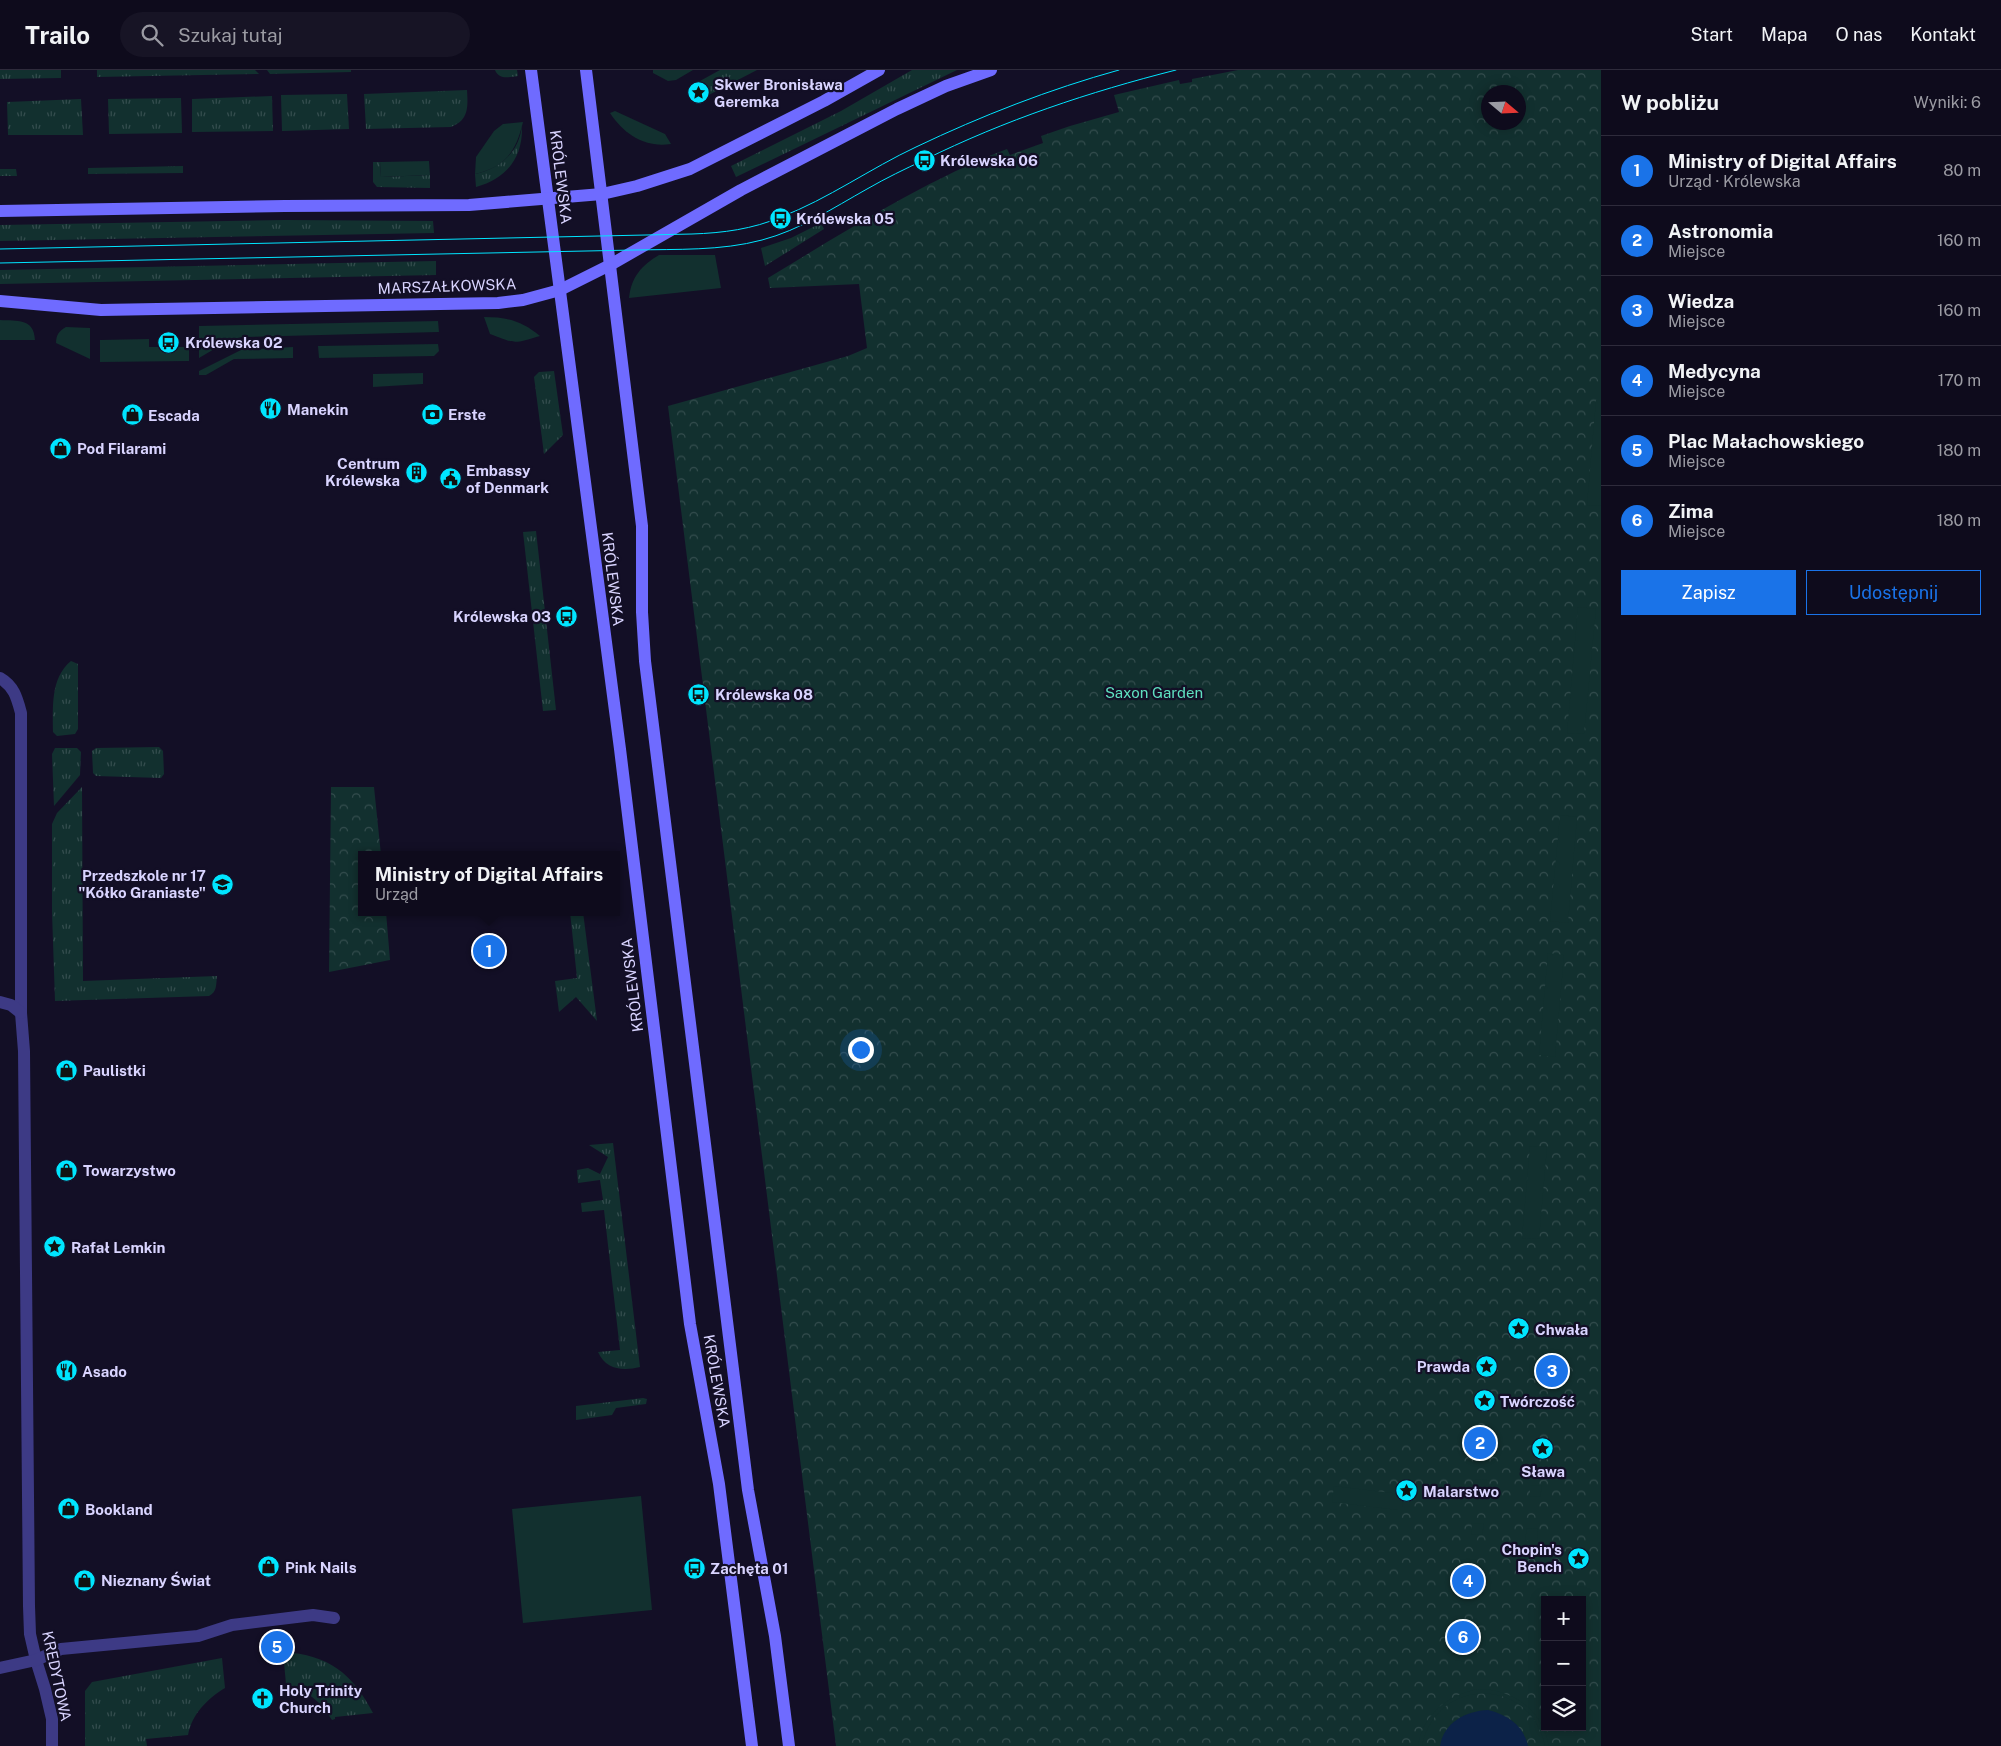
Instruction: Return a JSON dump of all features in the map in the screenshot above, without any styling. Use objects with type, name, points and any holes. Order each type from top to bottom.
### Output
[{"type":"street","name":"KRÓLEWSKA","points":[[531,70],[620,749],[690,1324],[719,1484],[752,1746]]},
{"type":"street","name":"KRÓLEWSKA","points":[[586,70],[642,526],[642,612],[645,661],[748,1490],[775,1636],[789,1746]]},
{"type":"street","points":[[0,211],[285,206],[410,207],[470,205],[602,194],[637,186],[690,169],[824,101],[879,70]]},
{"type":"street","name":"MARSZAŁKOWSKA","points":[[0,301],[101,310],[483,303],[523,300],[560,290],[610,265],[741,190],[897,109],[946,86],[991,70]]},
{"type":"street","name":"KREDYTOWA","points":[[4,680],[17,696],[21,714],[21,1013],[24,1051],[30,1634],[52,1719],[52,1746]]},
{"type":"street","points":[[0,1002],[11,1005],[21,1013]]},
{"type":"street","points":[[0,1668],[36,1660],[61,1649],[198,1636],[232,1625],[313,1615],[334,1618]]},
{"type":"green space","points":[[0,70],[61,70],[61,78],[0,79]]},
{"type":"green space","points":[[97,70],[255,70],[259,74],[97,77]]},
{"type":"green space","points":[[267,70],[351,70],[351,72],[270,74]]},
{"type":"green space","points":[[495,70],[517,70],[518,76],[502,77]]},
{"type":"green space","points":[[653,70],[693,70],[676,80],[668,81],[653,73]]},
{"type":"green space","points":[[720,70],[757,70],[703,98],[699,90],[700,81]]},
{"type":"green space","points":[[912,70],[957,70],[736,177],[731,166],[841,111]]},
{"type":"green space","name":"Saxon Garden","points":[[1238,70],[1601,70],[1601,1746],[836,1746],[668,406],[848,356],[867,348],[859,284],[770,288],[768,278],[855,225],[945,176],[1007,149],[1010,155],[1043,143],[1041,136],[1119,112],[1114,95],[1179,80],[1180,84],[1192,82],[1192,79]]},
{"type":"green space","points":[[467,90],[467,107],[464,117],[451,127],[366,129],[364,94]]},
{"type":"green space","points":[[347,94],[349,129],[282,131],[281,95]]},
{"type":"green space","points":[[272,96],[273,131],[192,132],[192,99]]},
{"type":"green space","points":[[181,98],[182,133],[109,134],[108,99]]},
{"type":"green space","points":[[81,99],[83,135],[8,135],[7,102]]},
{"type":"green space","points":[[615,111],[665,134],[671,144],[652,144],[636,138],[628,133],[610,113]]},
{"type":"green space","points":[[523,122],[517,141],[508,156],[495,167],[475,174],[476,157],[494,131],[503,124]]},
{"type":"green space","points":[[522,126],[519,148],[511,166],[496,179],[476,187],[475,174],[492,168],[507,158],[517,144]]},
{"type":"green space","points":[[429,161],[430,175],[381,177],[380,162]]},
{"type":"green space","points":[[373,162],[380,162],[381,177],[430,175],[430,188],[377,187],[373,182]]},
{"type":"green space","points":[[183,166],[183,173],[88,174],[88,168]]},
{"type":"green space","points":[[0,169],[16,169],[17,176],[0,176]]},
{"type":"green space","points":[[285,220],[433,221],[434,233],[0,241],[0,225]]},
{"type":"green space","points":[[821,223],[824,229],[765,266],[761,248],[791,238]]},
{"type":"green space","points":[[659,255],[715,255],[721,288],[629,298],[632,284],[638,272]]},
{"type":"green space","points":[[436,261],[436,275],[0,284],[0,270]]},
{"type":"green space","points":[[484,317],[500,318],[520,323],[540,336],[519,342],[505,340],[490,334]]},
{"type":"green space","points":[[0,320],[18,321],[28,324],[32,328],[35,340],[0,340]]},
{"type":"green space","points":[[438,321],[439,332],[242,337],[228,341],[199,358],[199,326]]},
{"type":"green space","points":[[66,327],[90,328],[90,359],[56,343],[58,334]]},
{"type":"green space","points":[[149,339],[149,347],[189,347],[189,361],[100,362],[100,340]]},
{"type":"green space","points":[[438,344],[439,351],[434,356],[319,358],[318,346]]},
{"type":"green space","points":[[293,347],[293,358],[234,359],[206,375],[199,375],[199,371],[241,350]]},
{"type":"green space","points":[[554,371],[563,435],[544,454],[534,377],[539,372]]},
{"type":"green space","points":[[423,373],[423,384],[373,387],[373,374]]},
{"type":"green space","points":[[1596,400],[1601,400],[1601,506],[1587,505]]},
{"type":"green space","points":[[536,531],[556,710],[543,711],[523,532]]},
{"type":"green space","points":[[1578,607],[1596,609],[1584,734],[1567,733]]},
{"type":"green space","points":[[71,661],[78,664],[78,729],[75,734],[57,736],[53,732],[54,694],[59,676]]},
{"type":"green space","points":[[159,747],[163,751],[164,774],[161,778],[96,776],[93,773],[92,751],[96,748]]},
{"type":"green space","points":[[55,748],[77,748],[81,752],[80,775],[54,806],[52,754]]},
{"type":"green space","points":[[82,787],[83,981],[217,976],[215,990],[209,996],[55,1001],[52,824],[57,813]]},
{"type":"green space","points":[[331,787],[374,787],[381,851],[358,851],[358,916],[386,916],[390,960],[329,972]]},
{"type":"green space","points":[[1560,815],[1577,817],[1568,923],[1550,921]]},
{"type":"green space","points":[[570,916],[584,916],[597,1021],[576,997],[559,1012],[555,981],[577,978]]},
{"type":"green space","points":[[1548,953],[1564,955],[1555,1057],[1539,1055]]},
{"type":"green space","points":[[613,1143],[640,1367],[627,1369],[610,1366],[601,1358],[598,1352],[620,1350],[604,1210],[582,1212],[581,1203],[603,1200],[600,1180],[578,1183],[577,1170],[588,1168],[600,1174],[608,1157],[589,1145]]},
{"type":"green space","points":[[1530,1146],[1547,1147],[1539,1239],[1522,1238]]},
{"type":"green space","points":[[647,1399],[646,1404],[616,1408],[612,1415],[576,1420],[576,1406]]},
{"type":"green space","points":[[1476,1479],[1487,1480],[1486,1492],[1475,1491]]},
{"type":"green space","points":[[1530,1485],[1542,1486],[1540,1497],[1530,1496]]},
{"type":"green space","points":[[1334,1486],[1400,1494],[1400,1497],[1403,1497],[1402,1507],[1398,1507],[1398,1510],[1332,1502]]},
{"type":"green space","points":[[641,1496],[652,1610],[523,1623],[512,1509]]},
{"type":"green space","points":[[1472,1523],[1484,1524],[1482,1535],[1471,1534]]},
{"type":"green space","points":[[1527,1528],[1538,1529],[1537,1541],[1525,1540]]},
{"type":"green space","points":[[283,1652],[314,1657],[337,1669],[357,1687],[373,1713],[335,1717],[332,1720],[323,1707],[307,1693],[286,1684]]},
{"type":"green space","points":[[222,1658],[225,1688],[201,1708],[193,1720],[188,1735],[146,1739],[147,1746],[85,1746],[85,1691],[92,1682]]},
{"type":"green space","points":[[1477,1689],[1490,1690],[1514,1697],[1533,1712],[1540,1721],[1541,1731],[1544,1731],[1549,1746],[1545,1746],[1536,1723],[1522,1707],[1504,1697],[1484,1693],[1463,1697],[1445,1707],[1431,1723],[1422,1746],[1418,1746],[1425,1725],[1431,1716],[1446,1702]]},
{"type":"water","points":[[1488,1710],[1514,1722],[1522,1732],[1528,1746],[1440,1746],[1446,1730],[1457,1719],[1472,1713]]},
{"type":"tram line","points":[[0,249],[692,234],[738,230],[760,225],[798,210],[899,155],[991,114],[1067,86],[1119,70]]},
{"type":"tram line","points":[[0,263],[683,249],[715,248],[746,244],[776,236],[803,224],[874,185],[985,132],[1048,108],[1176,70]]},
{"type":"place","name":"Skwer Bronisława Geremka","points":[[698,93]]},
{"type":"place","name":"Królewska 06","points":[[924,160]]},
{"type":"place","name":"Królewska 05","points":[[780,218]]},
{"type":"place","name":"Królewska 02","points":[[169,342]]},
{"type":"place","name":"Manekin","points":[[271,409]]},
{"type":"place","name":"Erste","points":[[432,414]]},
{"type":"place","name":"Escada","points":[[132,415]]},
{"type":"place","name":"Pod Filarami","points":[[61,448]]},
{"type":"place","name":"Centrum Królewska","points":[[416,472]]},
{"type":"place","name":"Embassy of Denmark","points":[[450,479]]},
{"type":"place","name":"Królewska 03","points":[[567,616]]},
{"type":"place","name":"Królewska 08","points":[[699,694]]},
{"type":"place","name":"Przedszkole nr 17 \"Kółko Graniaste\"","points":[[222,884]]},
{"type":"place","name":"Ministry of Digital Affairs","points":[[489,951]]},
{"type":"place","name":"Paulistki","points":[[67,1070]]},
{"type":"place","name":"Towarzystwo","points":[[67,1170]]},
{"type":"place","name":"Rafał Lemkin","points":[[55,1247]]},
{"type":"place","name":"Chwała","points":[[1519,1329]]},
{"type":"place","name":"Prawda","points":[[1486,1366]]},
{"type":"place","name":"Asado","points":[[66,1371]]},
{"type":"place","name":"Wiedza","points":[[1552,1371]]},
{"type":"place","name":"Twórczość","points":[[1484,1401]]},
{"type":"place","name":"Astronomia","points":[[1480,1443]]},
{"type":"place","name":"Sława","points":[[1543,1448]]},
{"type":"place","name":"Malarstwo","points":[[1407,1491]]},
{"type":"place","name":"Bookland","points":[[69,1509]]},
{"type":"place","name":"Chopin's Bench","points":[[1578,1558]]},
{"type":"place","name":"Pink Nails","points":[[269,1567]]},
{"type":"place","name":"Zachęta 01","points":[[694,1568]]},
{"type":"place","name":"Nieznany Świat","points":[[85,1580]]},
{"type":"place","name":"Medycyna","points":[[1468,1581]]},
{"type":"place","name":"Zima","points":[[1463,1637]]},
{"type":"place","name":"Plac Małachowskiego","points":[[277,1647]]},
{"type":"place","name":"Holy Trinity Church","points":[[263,1699]]}]
